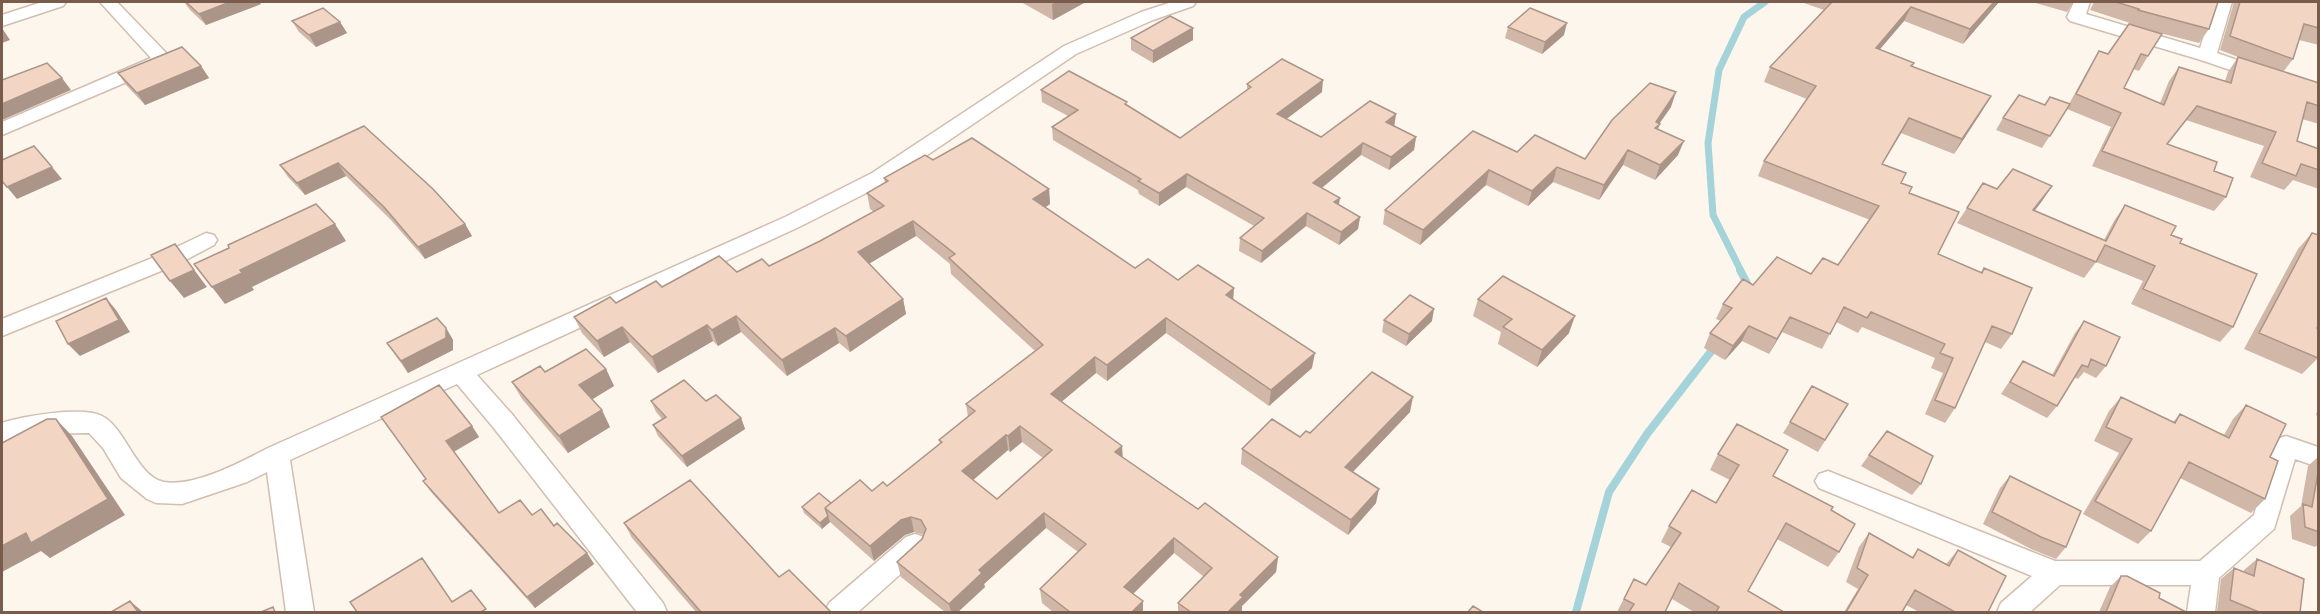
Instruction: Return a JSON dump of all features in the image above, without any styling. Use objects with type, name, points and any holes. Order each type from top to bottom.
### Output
[{"type":"street","points":[[2,21],[57,2]]},
{"type":"street","points":[[2,129],[163,60],[108,2]]},
{"type":"street","points":[[2,433],[14,428],[52,422],[95,423],[112,441],[130,471],[156,492],[182,493],[238,475],[277,455],[792,222],[879,178],[1070,50],[1147,16],[1187,2]]},
{"type":"street","points":[[2082,2],[2076,17],[2207,56],[2319,94]]},
{"type":"street","points":[[2207,56],[2224,2]]},
{"type":"street","points":[[2,328],[170,259],[206,240]]},
{"type":"street","points":[[461,373],[489,404],[653,612]]},
{"type":"street","points":[[2201,612],[2206,573],[2265,521],[2286,446],[2319,457]]},
{"type":"street","points":[[277,455],[300,612]]},
{"type":"street","points":[[1828,481],[2054,573],[2206,573]]},
{"type":"street","points":[[839,612],[915,545]]},
{"type":"street","points":[[2011,612],[2054,573]]},
{"type":"building","points":[[186,2],[230,2],[199,14]]},
{"type":"building","points":[[1832,2],[1994,2],[1970,29],[1911,7],[1876,48],[1914,63],[1911,66],[1991,96],[1962,139],[1909,118],[1882,164],[1906,173],[1901,183],[1912,187],[1909,193],[1959,212],[1938,254],[1982,273],[1984,268],[2032,288],[2012,334],[1992,326],[1955,408],[1935,400],[1953,358],[1940,353],[1945,344],[1871,312],[1867,318],[1844,307],[1830,334],[1790,317],[1777,339],[1749,326],[1733,346],[1710,333],[1732,308],[1723,304],[1743,279],[1753,285],[1777,257],[1811,274],[1823,258],[1838,265],[1879,206],[1764,161],[1816,86],[1770,67]]},
{"type":"building","points":[[2116,2],[2218,2],[2209,29]]},
{"type":"building","points":[[2240,2],[2319,2],[2319,28],[2304,24],[2293,59],[2230,36]]},
{"type":"building","points":[[323,8],[340,22],[309,35],[292,21]]},
{"type":"building","points":[[1530,8],[1567,23],[1545,42],[1508,27]]},
{"type":"building","points":[[1170,16],[1193,28],[1153,51],[1131,38]]},
{"type":"building","points":[[2129,24],[2162,34],[2148,56],[2141,54],[2124,88],[2164,105],[2179,67],[2231,83],[2238,57],[2319,83],[2319,106],[2307,102],[2297,141],[2319,149],[2319,170],[2301,164],[2296,176],[2262,163],[2276,132],[2197,106],[2167,144],[2217,162],[2214,171],[2233,178],[2226,197],[2102,151],[2121,113],[2076,94],[2099,51],[2108,54]]},
{"type":"building","points":[[182,47],[201,66],[137,93],[118,73]]},
{"type":"building","points":[[1282,59],[1323,80],[1277,114],[1321,137],[1370,101],[1396,114],[1386,122],[1416,137],[1391,157],[1363,143],[1313,183],[1340,198],[1334,202],[1360,217],[1341,232],[1307,213],[1262,251],[1240,238],[1264,218],[1187,174],[1159,193],[1138,181],[1141,179],[1052,127],[1078,110],[1041,90],[1069,71],[1127,102],[1125,104],[1180,138],[1251,87],[1247,84]]},
{"type":"building","points":[[47,63],[62,78],[2,104],[2,80]]},
{"type":"building","points":[[1650,83],[1676,92],[1656,122],[1660,124],[1655,128],[1684,141],[1660,165],[1628,150],[1604,185],[1557,167],[1532,191],[1489,170],[1423,230],[1385,210],[1473,131],[1517,152],[1535,135],[1585,159],[1612,120]]},
{"type":"building","points":[[2019,95],[2045,105],[2050,97],[2070,104],[2050,136],[2003,118]]},
{"type":"building","points":[[364,126],[433,189],[465,224],[418,247],[384,207],[338,163],[297,183],[280,165]]},
{"type":"building","points":[[972,138],[1049,189],[1033,199],[1135,268],[1148,259],[1178,280],[1198,265],[1234,288],[1226,295],[1315,353],[1271,390],[1166,318],[1107,365],[1095,357],[1051,394],[1122,446],[1115,452],[1198,509],[1205,503],[1278,557],[1240,595],[1243,597],[1228,612],[1191,612],[1178,603],[1212,568],[1174,538],[1124,587],[1143,601],[1132,612],[1070,612],[1040,589],[1086,544],[1044,513],[979,570],[982,573],[949,604],[897,562],[922,539],[926,529],[921,520],[911,517],[901,520],[870,546],[825,508],[860,480],[872,491],[883,482],[887,486],[942,442],[939,440],[975,411],[966,404],[1043,345],[949,258],[955,254],[913,221],[858,252],[903,299],[846,336],[835,328],[782,360],[736,316],[712,330],[707,325],[652,357],[622,327],[597,341],[574,317],[610,297],[616,303],[656,281],[662,287],[719,256],[737,272],[762,259],[769,266],[884,206],[867,193],[888,181],[884,178],[925,155],[933,160]],"holes":[[[1020,426],[1052,450],[997,499],[962,471]]]},
{"type":"building","points":[[34,146],[52,167],[7,187],[2,181],[2,160]]},
{"type":"building","points":[[2013,169],[2052,186],[2033,210],[2106,241],[2125,205],[2176,226],[2171,235],[2182,239],[2180,243],[2257,274],[2233,327],[2143,289],[2155,266],[2105,245],[2096,262],[1967,208],[1983,183],[1997,189]]},
{"type":"building","points":[[316,204],[335,224],[240,270],[242,273],[212,287],[194,264],[229,248],[228,245]]},
{"type":"building","points":[[2312,233],[2319,235],[2318,358],[2259,333]]},
{"type":"building","points":[[175,244],[194,270],[170,281],[151,255]]},
{"type":"building","points":[[1503,276],[1575,316],[1542,350],[1503,327],[1512,319],[1478,299]]},
{"type":"building","points":[[1410,295],[1434,309],[1409,334],[1384,320]]},
{"type":"building","points":[[106,298],[119,320],[68,344],[56,321]]},
{"type":"building","points":[[437,318],[446,328],[446,338],[401,361],[387,343]]},
{"type":"building","points":[[2084,321],[2120,337],[2106,366],[2091,359],[2088,367],[2082,365],[2057,406],[2010,382],[2023,361],[2054,376]]},
{"type":"building","points":[[586,349],[606,369],[579,385],[602,410],[559,436],[512,382],[540,366],[545,372]]},
{"type":"building","points":[[1372,372],[1413,397],[1345,467],[1379,489],[1351,520],[1242,449],[1272,419],[1300,437],[1306,431],[1310,433]]},
{"type":"building","points":[[684,380],[706,401],[716,395],[741,418],[682,456],[653,425],[666,417],[651,401]]},
{"type":"building","points":[[439,385],[472,426],[446,441],[499,513],[520,500],[532,515],[541,509],[554,526],[557,523],[587,553],[527,597],[423,481],[426,479],[381,417]]},
{"type":"building","points":[[1812,386],[1848,404],[1825,440],[1790,422]]},
{"type":"building","points":[[2121,397],[2175,423],[2180,414],[2229,438],[2246,405],[2286,424],[2270,457],[2278,461],[2265,499],[2189,462],[2151,531],[2095,501],[2132,439],[2106,427]]},
{"type":"building","points":[[47,419],[56,419],[108,499],[31,543],[26,533],[2,546],[2,443]]},
{"type":"building","points":[[1737,424],[1788,450],[1773,476],[1833,507],[1831,510],[1855,524],[1839,552],[1786,523],[1748,591],[1784,612],[1716,612],[1719,607],[1679,583],[1665,612],[1629,612],[1634,604],[1624,599],[1634,579],[1646,585],[1681,533],[1669,526],[1692,490],[1716,503],[1739,465],[1718,454]]},
{"type":"building","points":[[1887,431],[1933,456],[1921,484],[1869,455]]},
{"type":"building","points":[[2319,467],[2319,532],[2305,527],[2303,504],[2312,507]]},
{"type":"building","points":[[2010,476],[2081,511],[2066,547],[1992,512]]},
{"type":"building","points":[[690,480],[779,577],[789,570],[831,612],[701,612],[624,523]]},
{"type":"building","points":[[819,493],[831,503],[825,508],[828,516],[820,523],[802,507]]},
{"type":"building","points":[[1869,533],[1913,558],[1918,549],[1949,566],[1958,550],[2006,576],[1988,612],[1955,612],[1915,590],[1902,612],[1846,612],[1868,575],[1857,568]]},
{"type":"building","points":[[422,558],[452,602],[471,590],[486,609],[481,612],[357,612],[350,602]]},
{"type":"building","points":[[2257,559],[2304,579],[2300,612],[2259,612],[2230,600],[2234,568],[2254,576]]},
{"type":"building","points":[[2121,576],[2127,576],[2160,593],[2159,598],[2186,612],[2106,612]]},
{"type":"building","points":[[130,601],[138,612],[111,612]]},
{"type":"building","points":[[1473,606],[1483,612],[1468,612]]},
{"type":"building","points":[[273,607],[275,612],[261,612]]},
{"type":"waterway","points":[[1741,271],[1713,215],[1708,143],[1719,70],[1744,17],[1765,2]]},
{"type":"waterway","points":[[1740,270],[1750,289]]},
{"type":"waterway","points":[[1576,612],[1609,492],[1647,434],[1716,345]]}]
